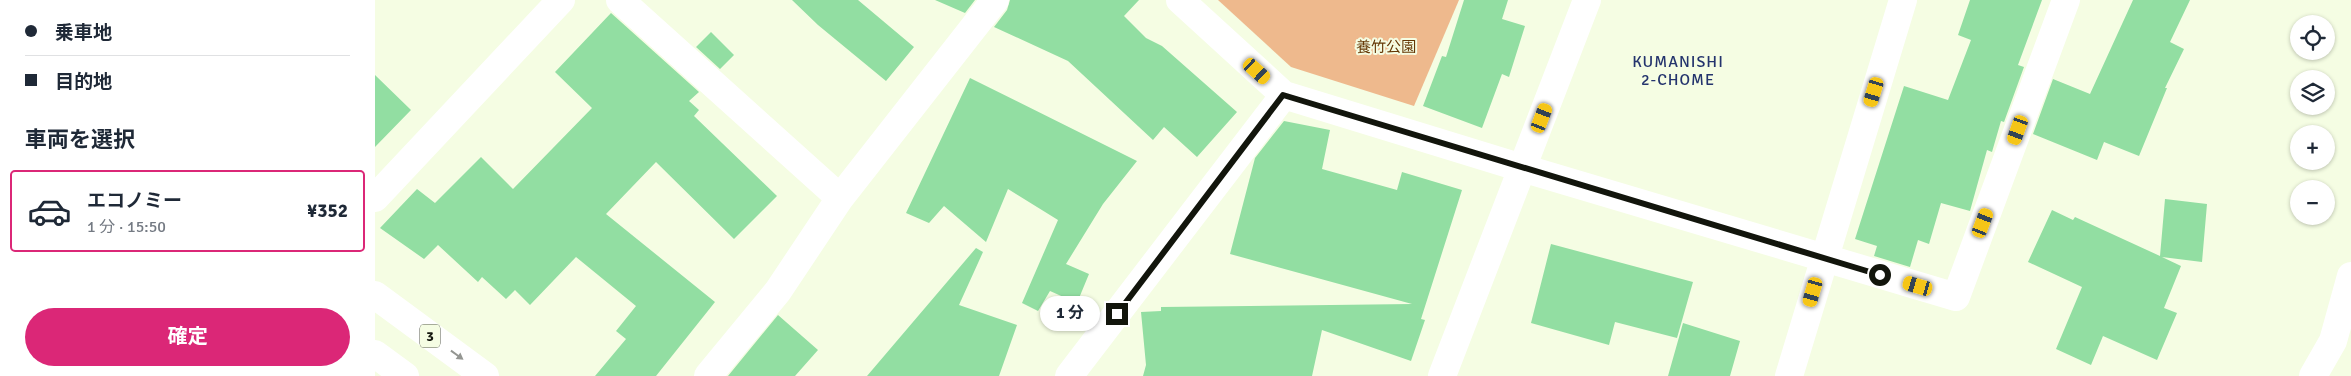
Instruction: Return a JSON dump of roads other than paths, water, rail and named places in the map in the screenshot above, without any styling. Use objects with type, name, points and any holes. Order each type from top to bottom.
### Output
[{"type":"main road","points":[[375,198],[561,0]]},
{"type":"main road","points":[[620,0],[840,198]]},
{"type":"main road","points":[[708,376],[778,291],[840,198],[995,0]]},
{"type":"main road","points":[[1179,0],[1283,95],[1823,259],[1956,297],[2066,0]]},
{"type":"main road","points":[[1442,376],[1587,0]]},
{"type":"main road","points":[[1789,376],[1903,0]]},
{"type":"main road","points":[[1069,376],[1283,95]]},
{"type":"main road","points":[[2313,376],[2333,341],[2351,276]]},
{"type":"main road","name":"3","points":[[375,295],[485,376]]},
{"type":"main road","points":[[375,354],[405,376]]},
{"type":"district","name":"KUMANISHI 2-CHOME","points":[[1678,71]]},
{"type":"park label","name":"養竹公園","points":[[1386,47]]}]
